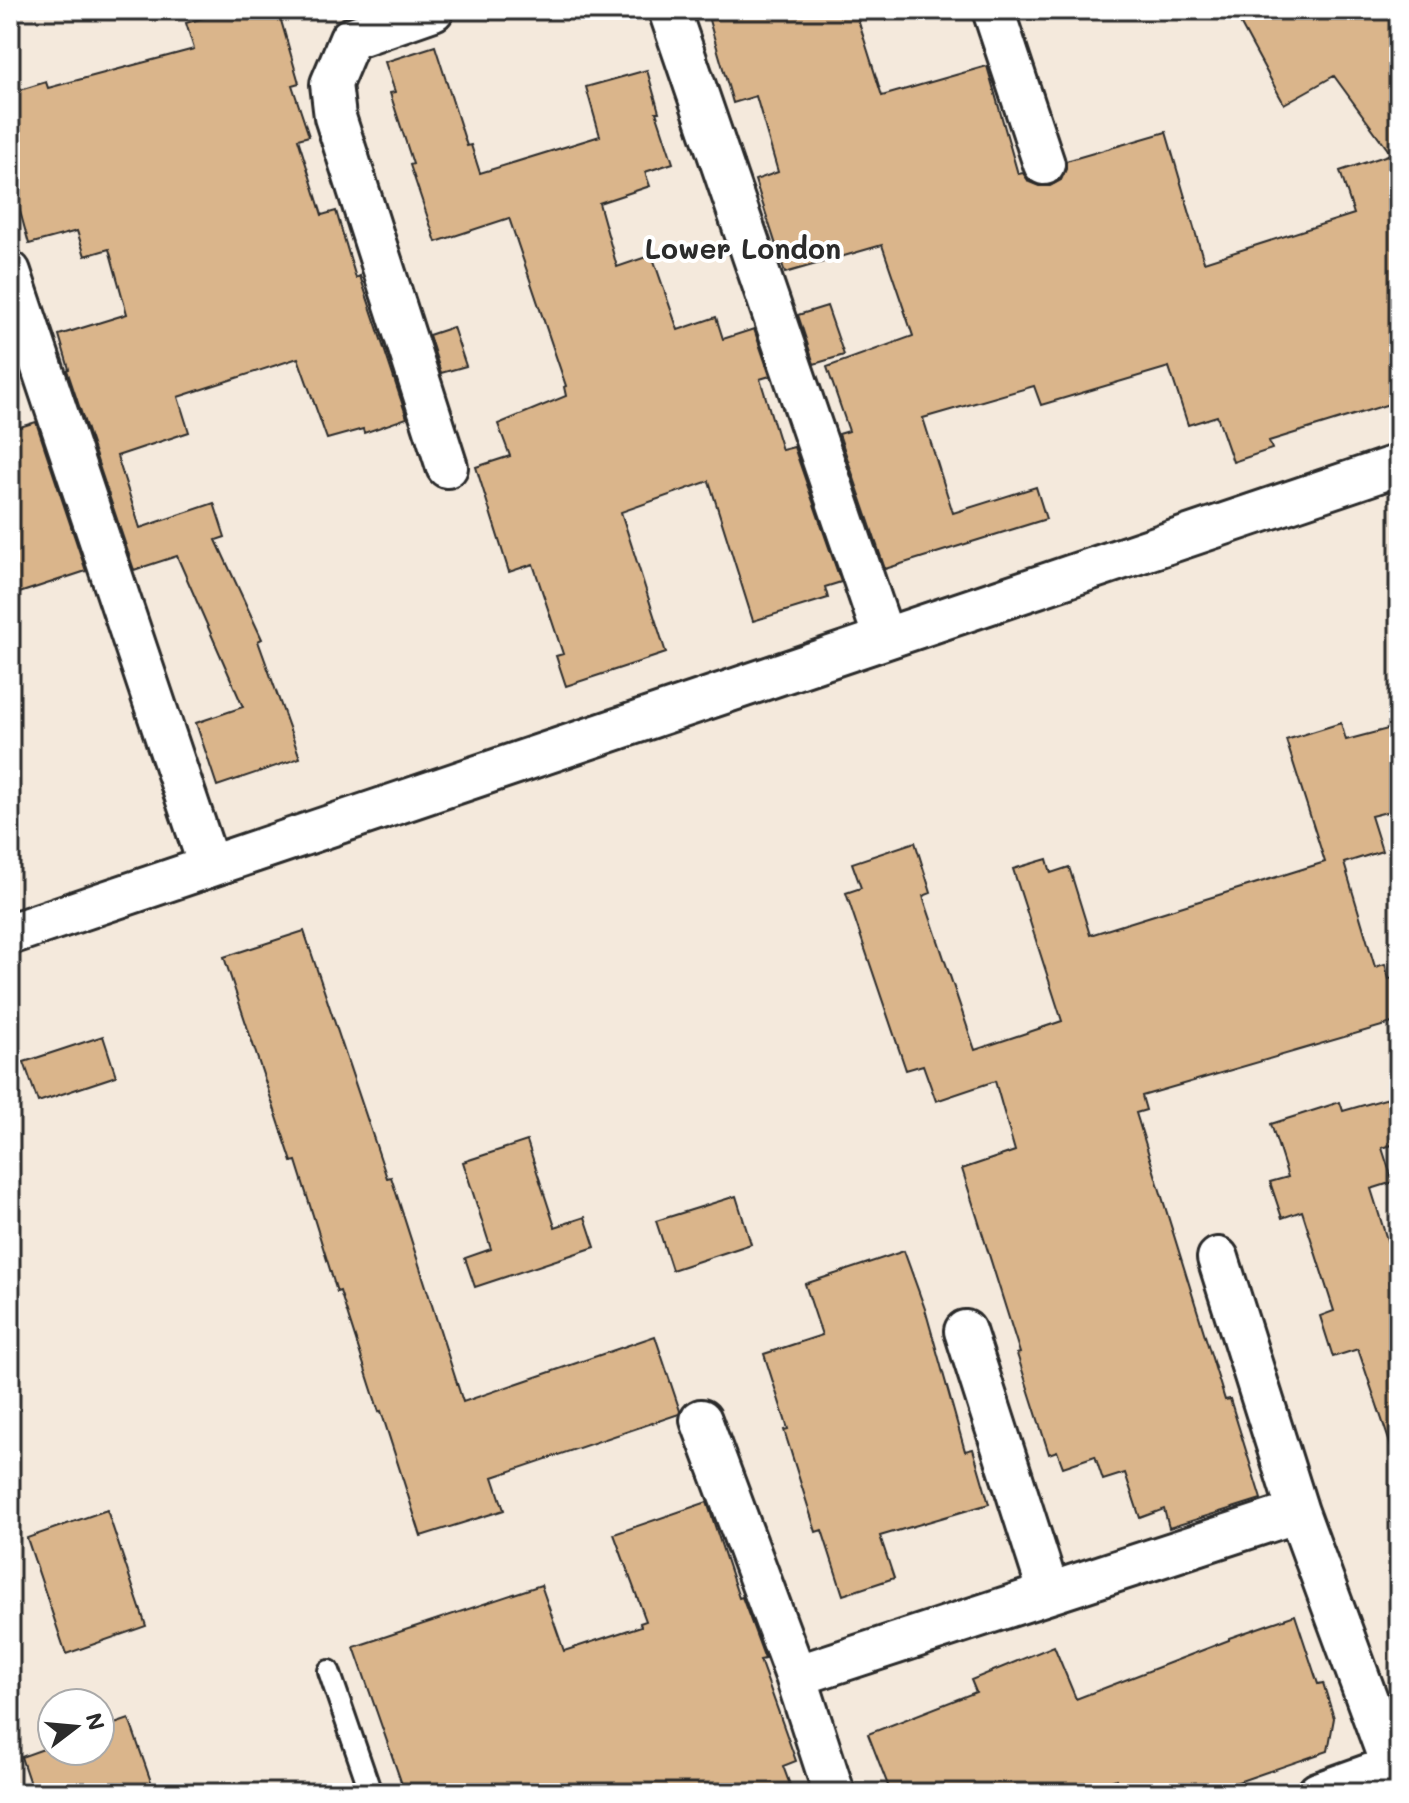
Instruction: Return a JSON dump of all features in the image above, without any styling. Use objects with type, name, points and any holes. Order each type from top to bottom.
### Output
[{"type":"street","points":[[433,10],[350,39],[331,84],[335,117],[447,467]]},
{"type":"street","points":[[669,10],[884,638]]},
{"type":"street","points":[[993,10],[1044,164]]},
{"type":"street","points":[[10,272],[209,866]]},
{"type":"street","points":[[10,934],[1399,465]]},
{"type":"street","points":[[1218,1258],[1298,1512],[1395,1765],[1318,1793]]},
{"type":"street","points":[[965,1331],[1049,1593]]},
{"type":"street","points":[[701,1420],[796,1676],[834,1793]]},
{"type":"street","points":[[796,1676],[1298,1512]]},
{"type":"lane","points":[[329,1671],[371,1793]]},
{"type":"building","points":[[230,10],[278,10],[299,83],[292,85],[309,136],[298,139],[322,215],[336,211],[356,278],[360,276],[407,418],[364,433],[363,429],[327,439],[298,358],[178,397],[189,432],[117,456],[140,528],[214,503],[225,537],[216,540],[262,639],[258,641],[300,758],[217,786],[196,723],[243,707],[177,556],[134,570],[67,370],[59,335],[127,314],[109,249],[85,256],[77,231],[29,244],[10,175],[10,93],[46,82],[48,88],[194,49],[186,23]]},
{"type":"building","points":[[745,10],[855,10],[882,96],[987,66],[1018,174],[1023,173],[1029,182],[1039,186],[1050,186],[1061,180],[1066,161],[1166,132],[1204,262],[1354,214],[1340,171],[1391,154],[1334,76],[1284,104],[1233,10],[1399,10],[1399,401],[1269,441],[1272,449],[1233,462],[1217,416],[1188,425],[1169,367],[1041,405],[1034,386],[923,418],[953,513],[1036,487],[1046,519],[885,569],[839,434],[849,431],[827,367],[913,336],[882,245],[785,273],[755,180],[778,172],[756,96],[733,103],[709,20]]},
{"type":"building","points":[[435,46],[467,146],[471,145],[480,173],[600,136],[586,87],[647,70],[659,112],[656,112],[673,163],[645,172],[650,186],[599,203],[617,267],[652,255],[678,330],[716,317],[723,339],[754,329],[770,376],[760,379],[782,450],[794,447],[841,582],[825,587],[828,598],[753,621],[709,481],[621,512],[666,653],[566,686],[556,656],[563,654],[533,564],[509,572],[476,467],[510,456],[498,424],[566,396],[566,386],[509,218],[436,242],[410,165],[413,164],[390,93],[395,92],[385,62]]},
{"type":"building","points":[[827,306],[844,355],[814,364],[798,315]]},
{"type":"building","points":[[453,327],[466,366],[441,373],[429,335]]},
{"type":"building","points":[[36,422],[86,571],[10,596],[10,430]]},
{"type":"building","points":[[1341,723],[1346,740],[1399,726],[1399,809],[1371,816],[1382,851],[1344,863],[1375,967],[1385,964],[1389,979],[1399,976],[1399,1021],[1142,1096],[1146,1110],[1136,1113],[1225,1400],[1230,1399],[1261,1499],[1169,1528],[1164,1509],[1140,1518],[1125,1473],[1103,1480],[1095,1456],[1063,1467],[1057,1451],[1049,1454],[962,1169],[1015,1151],[995,1081],[936,1101],[923,1065],[906,1070],[846,893],[861,888],[852,863],[915,842],[931,893],[923,896],[975,1050],[1062,1021],[1013,869],[1047,859],[1051,873],[1069,867],[1090,935],[1325,862],[1286,740]]},
{"type":"building","points":[[304,931],[387,1178],[391,1177],[463,1402],[655,1336],[680,1411],[679,1414],[493,1477],[504,1510],[421,1536],[340,1291],[337,1292],[296,1161],[292,1162],[224,957]]},
{"type":"building","points":[[103,1036],[116,1076],[38,1102],[24,1062]]},
{"type":"building","points":[[1399,1095],[1399,1143],[1382,1148],[1393,1182],[1371,1189],[1399,1278],[1399,1451],[1393,1452],[1358,1349],[1333,1357],[1320,1316],[1334,1311],[1302,1211],[1282,1218],[1270,1182],[1288,1177],[1271,1124],[1340,1102],[1343,1111]]},
{"type":"building","points":[[527,1141],[555,1227],[585,1217],[595,1247],[475,1287],[465,1258],[491,1249],[463,1162]]},
{"type":"building","points":[[736,1196],[751,1244],[672,1270],[656,1221]]},
{"type":"building","points":[[904,1251],[925,1309],[965,1451],[973,1449],[989,1504],[880,1536],[894,1578],[843,1595],[822,1530],[816,1532],[764,1354],[822,1335],[805,1284]]},
{"type":"building","points":[[707,1502],[739,1598],[742,1597],[765,1659],[760,1660],[796,1761],[783,1766],[793,1793],[405,1793],[354,1647],[541,1585],[564,1651],[641,1626],[640,1623],[646,1621],[614,1534]]},
{"type":"building","points":[[107,1510],[146,1626],[66,1654],[27,1538]]},
{"type":"building","points":[[1295,1615],[1318,1684],[1323,1683],[1334,1718],[1328,1751],[1206,1793],[1121,1793],[1116,1779],[1082,1793],[891,1793],[868,1734],[976,1692],[971,1680],[1054,1646],[1076,1699]]},
{"type":"building","points":[[129,1719],[155,1793],[33,1793],[21,1757],[36,1752],[36,1767],[116,1767],[116,1723]]},
{"type":"waterway","points":[[1294,1793],[1314,1786]]},
{"type":"district","name":"Lower London","points":[[743,248]]}]
